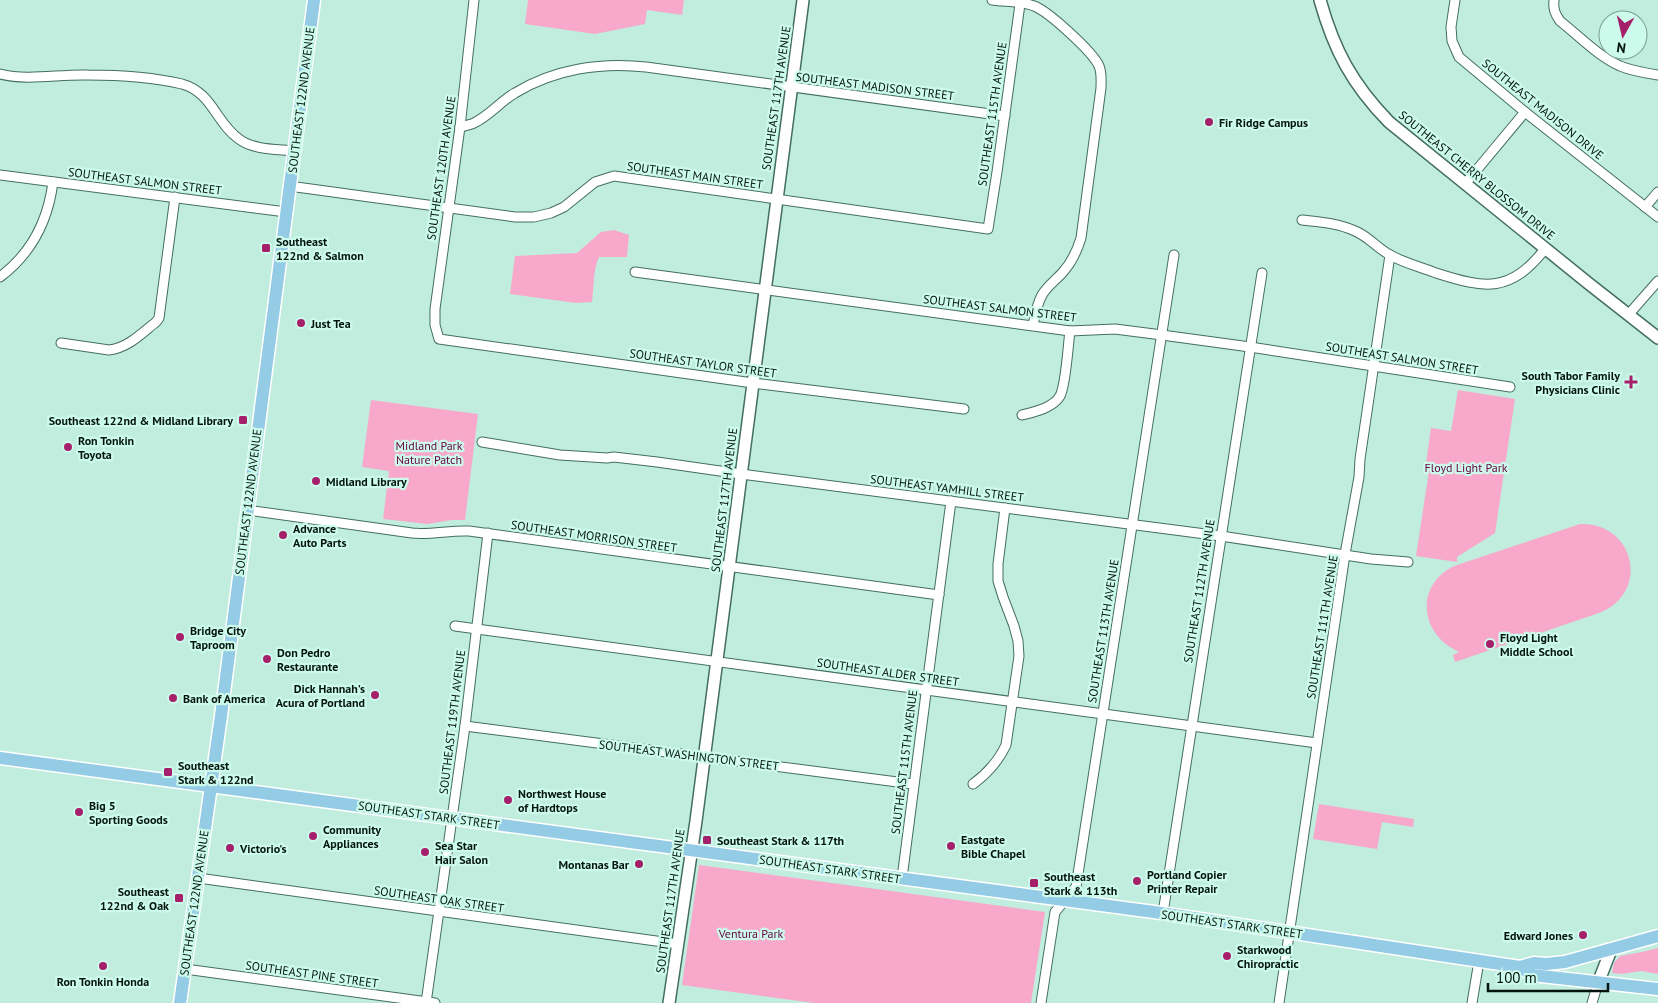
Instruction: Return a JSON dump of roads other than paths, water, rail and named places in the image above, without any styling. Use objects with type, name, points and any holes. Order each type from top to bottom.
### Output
[{"type":"main road","name":"SOUTHEAST 122ND AVENUE","points":[[180,1003],[211,786],[314,0]]},
{"type":"main road","name":"SOUTHEAST STARK STREET","points":[[0,758],[1162,913],[1520,967],[1532,975],[1658,989]]},
{"type":"main road","points":[[1520,967],[1534,963],[1565,962],[1658,936]]},
{"type":"street","name":"SOUTHEAST 120TH AVENUE","points":[[439,339],[435,325],[435,309],[460,128],[474,0]]},
{"type":"street","name":"SOUTHEAST 117TH AVENUE","points":[[669,1003],[692,850],[803,0]]},
{"type":"street","points":[[992,0],[1034,6],[1044,12],[1094,57],[1099,65],[1101,77],[1081,238],[1077,252],[1063,273],[1046,289],[1041,297],[1033,325]]},
{"type":"street","name":"SOUTHEAST CHERRY BLOSSOM DRIVE","points":[[1320,0],[1335,46],[1354,80],[1370,101],[1394,126],[1658,338]]},
{"type":"street","name":"SOUTHEAST MADISON DRIVE","points":[[1455,0],[1451,27],[1452,41],[1459,57],[1525,112],[1658,217]]},
{"type":"street","points":[[1554,0],[1553,7],[1560,22],[1606,58],[1632,70],[1658,75]]},
{"type":"street","name":"SOUTHEAST 115TH AVENUE","points":[[988,229],[1020,4]]},
{"type":"street","name":"SOUTHEAST MADISON STREET","points":[[460,128],[475,122],[529,84],[568,71],[604,65],[638,66],[1005,116]]},
{"type":"street","points":[[0,74],[23,77],[86,74],[164,81],[184,85],[204,96],[231,132],[239,139],[248,144],[294,151]]},
{"type":"street","points":[[1465,184],[1525,112]]},
{"type":"street","name":"SOUTHEAST SALMON STREET","points":[[0,175],[286,212]]},
{"type":"street","name":"SOUTHEAST MAIN STREET","points":[[290,186],[516,217],[534,217],[552,214],[596,182],[614,176],[988,229]]},
{"type":"street","points":[[0,278],[21,258],[36,236],[48,211],[53,182]]},
{"type":"street","points":[[1645,207],[1658,192]]},
{"type":"street","points":[[61,343],[109,350],[120,348],[156,322],[159,318],[175,198]]},
{"type":"street","points":[[1302,220],[1341,225],[1357,231],[1390,255],[1462,281],[1479,285],[1504,282],[1526,270],[1545,248]]},
{"type":"street","name":"SOUTHEAST 113TH AVENUE","points":[[1041,1003],[1055,912],[1076,888],[1174,255]]},
{"type":"street","name":"SOUTHEAST 111TH AVENUE","points":[[1279,1003],[1345,554],[1359,477],[1360,458],[1390,255]]},
{"type":"street","name":"SOUTHEAST SALMON STREET","points":[[635,272],[765,291],[1070,330],[1115,329],[1162,335],[1510,387]]},
{"type":"street","name":"SOUTHEAST 112TH AVENUE","points":[[1162,913],[1262,273]]},
{"type":"street","points":[[1629,314],[1658,281]]},
{"type":"street","points":[[1022,415],[1040,410],[1060,397],[1070,330]]},
{"type":"street","name":"SOUTHEAST TAYLOR STREET","points":[[439,339],[753,383],[964,409]]},
{"type":"street","name":"SOUTHEAST YAMHILL STREET","points":[[482,442],[560,455],[607,458],[614,456],[1221,536],[1371,559],[1408,562]]},
{"type":"street","name":"SOUTHEAST 115TH AVENUE","points":[[902,878],[951,501]]},
{"type":"street","points":[[973,784],[986,774],[1001,757],[1006,745],[1019,656],[1014,626],[1002,598],[998,581],[998,564],[1005,508]]},
{"type":"street","name":"SOUTHEAST MORRISON STREET","points":[[247,510],[412,533],[428,534],[460,530],[939,595]]},
{"type":"street","name":"SOUTHEAST 119TH AVENUE","points":[[429,1003],[439,911],[465,726],[488,534]]},
{"type":"street","name":"SOUTHEAST ALDER STREET","points":[[455,626],[1317,743]]},
{"type":"street","name":"SOUTHEAST WASHINGTON STREET","points":[[465,726],[913,784]]},
{"type":"street","name":"SOUTHEAST OAK STREET","points":[[198,878],[678,944]]},
{"type":"street","points":[[1592,1003],[1611,950]]},
{"type":"street","points":[[1472,1003],[1479,961]]},
{"type":"street","name":"SOUTHEAST PINE STREET","points":[[185,969],[429,1003]]},
{"type":"place","name":"Fir Ridge Campus","points":[[1209,122]]},
{"type":"place","name":"Southeast 122nd & Salmon","points":[[266,248]]},
{"type":"place","name":"Just Tea","points":[[301,323]]},
{"type":"place","name":"South Tabor Family Physicians Clinic","points":[[1631,382]]},
{"type":"place","name":"Southeast 122nd & Midland Library","points":[[243,420]]},
{"type":"place","name":"Ron Tonkin Toyota","points":[[68,447]]},
{"type":"place","name":"Midland Library","points":[[316,481]]},
{"type":"place","name":"Advance Auto Parts","points":[[283,535]]},
{"type":"place","name":"Bridge City Taproom","points":[[180,637]]},
{"type":"place","name":"Floyd Light Middle School","points":[[1490,644]]},
{"type":"place","name":"Don Pedro Restaurante","points":[[267,659]]},
{"type":"place","name":"Dick Hannah's Acura of Portland","points":[[375,695]]},
{"type":"place","name":"Bank of America","points":[[173,698]]},
{"type":"place","name":"Southeast Stark & 122nd","points":[[168,772]]},
{"type":"place","name":"Northwest House of Hardtops","points":[[508,800]]},
{"type":"place","name":"Big 5 Sporting Goods","points":[[79,812]]},
{"type":"place","name":"Community Appliances","points":[[313,836]]},
{"type":"place","name":"Southeast Stark & 117th","points":[[707,840]]},
{"type":"place","name":"Eastgate Bible Chapel","points":[[951,846]]},
{"type":"place","name":"Victorio's","points":[[230,848]]},
{"type":"place","name":"Sea Star Hair Salon","points":[[425,852]]},
{"type":"place","name":"Montanas Bar","points":[[639,864]]},
{"type":"place","name":"Portland Copier Printer Repair","points":[[1137,881]]},
{"type":"place","name":"Southeast Stark & 113th","points":[[1034,883]]},
{"type":"place","name":"Southeast 122nd & Oak","points":[[179,898]]},
{"type":"place","name":"Edward Jones","points":[[1583,935]]},
{"type":"place","name":"Starkwood Chiropractic","points":[[1227,956]]},
{"type":"place","name":"Ron Tonkin Honda","points":[[103,966]]},
{"type":"park label","name":"Midland Park Nature Patch","points":[[429,452]]},
{"type":"park label","name":"Floyd Light Park","points":[[1466,467]]},
{"type":"park label","name":"Ventura Park","points":[[751,933]]}]
